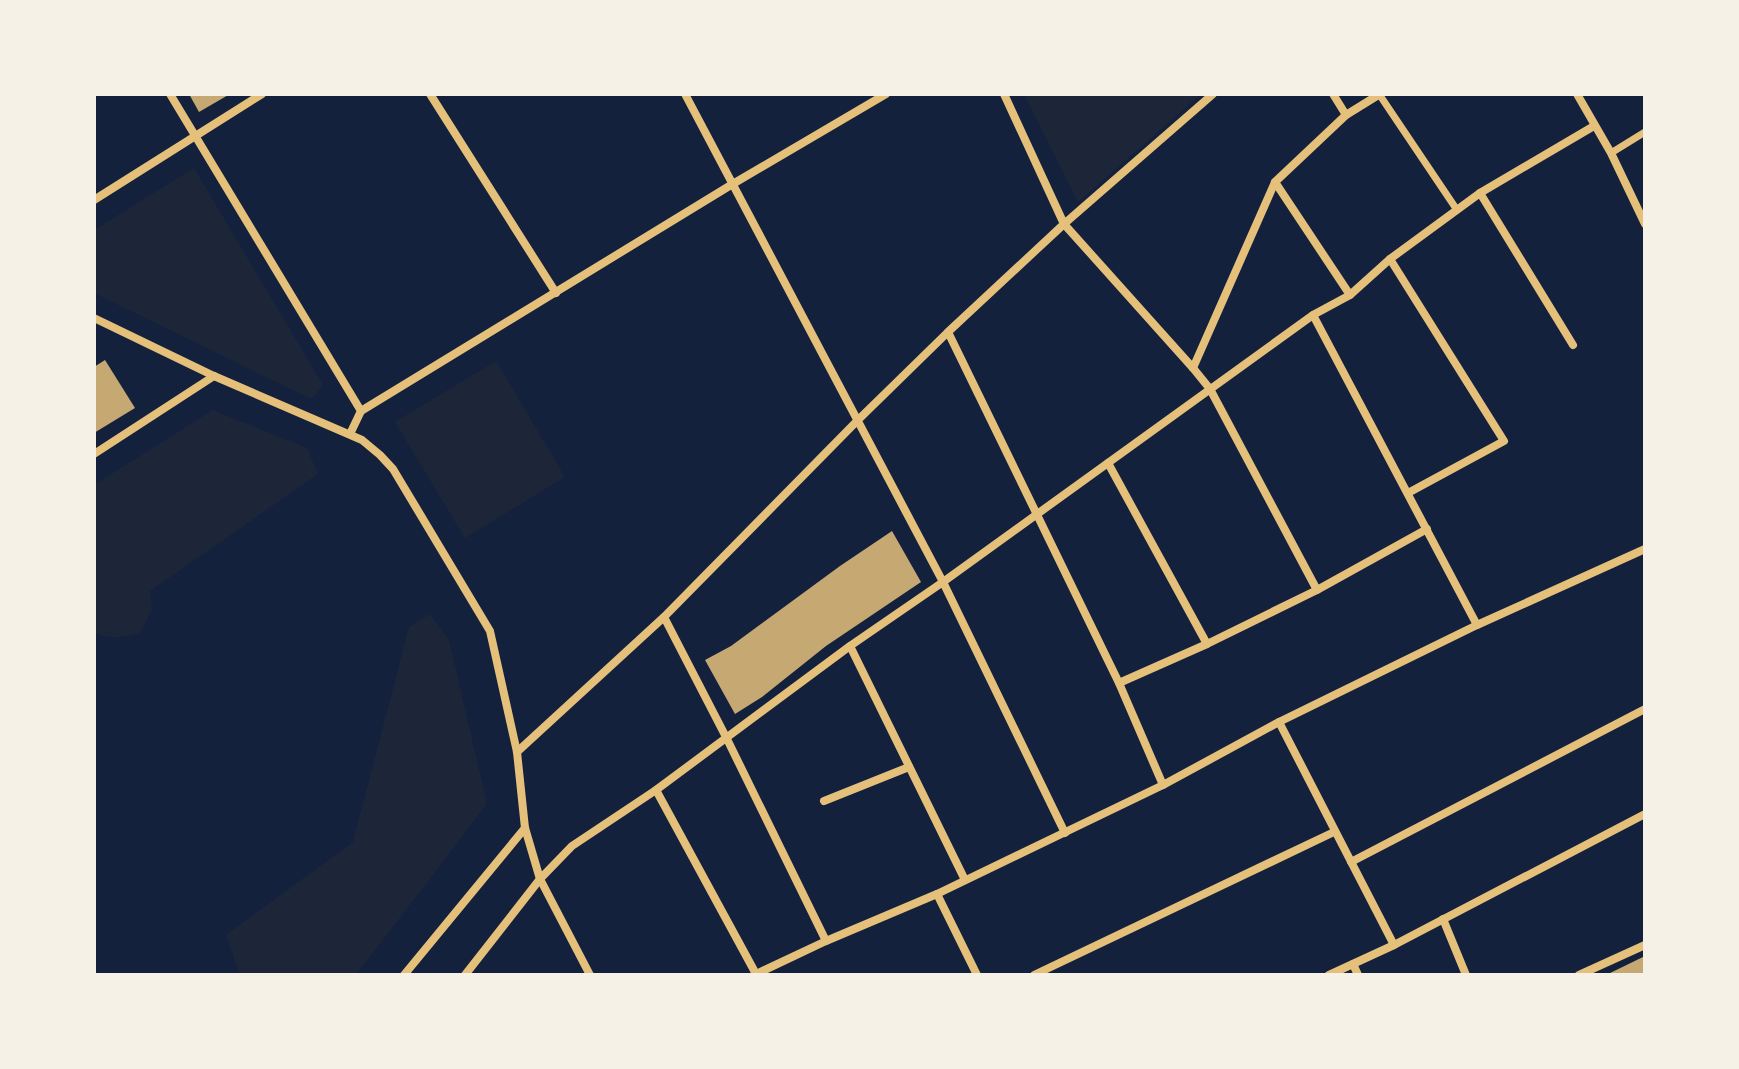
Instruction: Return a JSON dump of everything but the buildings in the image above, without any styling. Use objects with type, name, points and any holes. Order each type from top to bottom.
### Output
[{"type":"street","points":[[170,94],[361,411]]},
{"type":"street","points":[[94,200],[262,94]]},
{"type":"street","points":[[430,94],[556,293]]},
{"type":"street","points":[[685,94],[943,582],[1065,833]]},
{"type":"street","points":[[350,434],[361,411],[886,94]]},
{"type":"street","points":[[1004,94],[1064,224],[1210,389],[1317,590]]},
{"type":"street","points":[[517,752],[664,617],[948,332],[1064,224],[1213,94]]},
{"type":"street","points":[[1333,94],[1346,115]]},
{"type":"street","points":[[1193,368],[1275,182],[1346,115],[1379,94],[1457,210]]},
{"type":"street","points":[[1577,94],[1611,153],[1645,224]]},
{"type":"street","points":[[465,975],[540,879],[572,846],[656,790],[850,646],[1313,315],[1350,295],[1390,259],[1480,193],[1594,126]]},
{"type":"street","points":[[1611,153],[1645,132]]},
{"type":"street","points":[[1275,182],[1350,295]]},
{"type":"street","points":[[1480,193],[1573,345]]},
{"type":"street","points":[[1390,259],[1504,441],[1408,493]]},
{"type":"street","points":[[1313,315],[1477,625]]},
{"type":"street","points":[[94,318],[214,376],[350,434],[371,446],[393,469],[490,631],[517,752],[525,828],[540,879],[590,975]]},
{"type":"street","points":[[948,332],[1119,683],[1163,785]]},
{"type":"street","points":[[94,454],[214,376]]},
{"type":"street","points":[[1108,463],[1207,644]]},
{"type":"street","points":[[1119,683],[1317,590],[1427,529]]},
{"type":"street","points":[[656,790],[755,974],[937,894],[1065,833],[1163,785],[1279,722],[1477,625],[1645,549]]},
{"type":"street","points":[[664,617],[826,941]]},
{"type":"street","points":[[850,646],[965,880]]},
{"type":"street","points":[[1351,862],[1645,709]]},
{"type":"street","points":[[1279,722],[1394,945]]},
{"type":"street","points":[[824,801],[909,767]]},
{"type":"street","points":[[1329,975],[1394,945],[1645,814]]},
{"type":"street","points":[[404,975],[525,828]]},
{"type":"street","points":[[1034,975],[1334,832]]},
{"type":"street","points":[[937,894],[977,975]]},
{"type":"street","points":[[1443,919],[1466,975]]},
{"type":"street","points":[[1579,975],[1645,945]]},
{"type":"street","points":[[1353,964],[1358,975]]},
{"type":"shaded area","points":[[1024,94],[1201,94],[1078,202]]},
{"type":"shaded area","points":[[194,168],[323,385],[314,397],[309,398],[94,293],[94,230]]},
{"type":"shaded area","points":[[496,361],[565,477],[465,538],[395,422]]},
{"type":"shaded area","points":[[213,410],[307,448],[318,474],[150,591],[152,610],[140,633],[117,637],[94,633],[94,485]]},
{"type":"shaded area","points":[[430,614],[449,640],[487,804],[356,975],[240,975],[226,935],[353,842],[409,627]]}]
